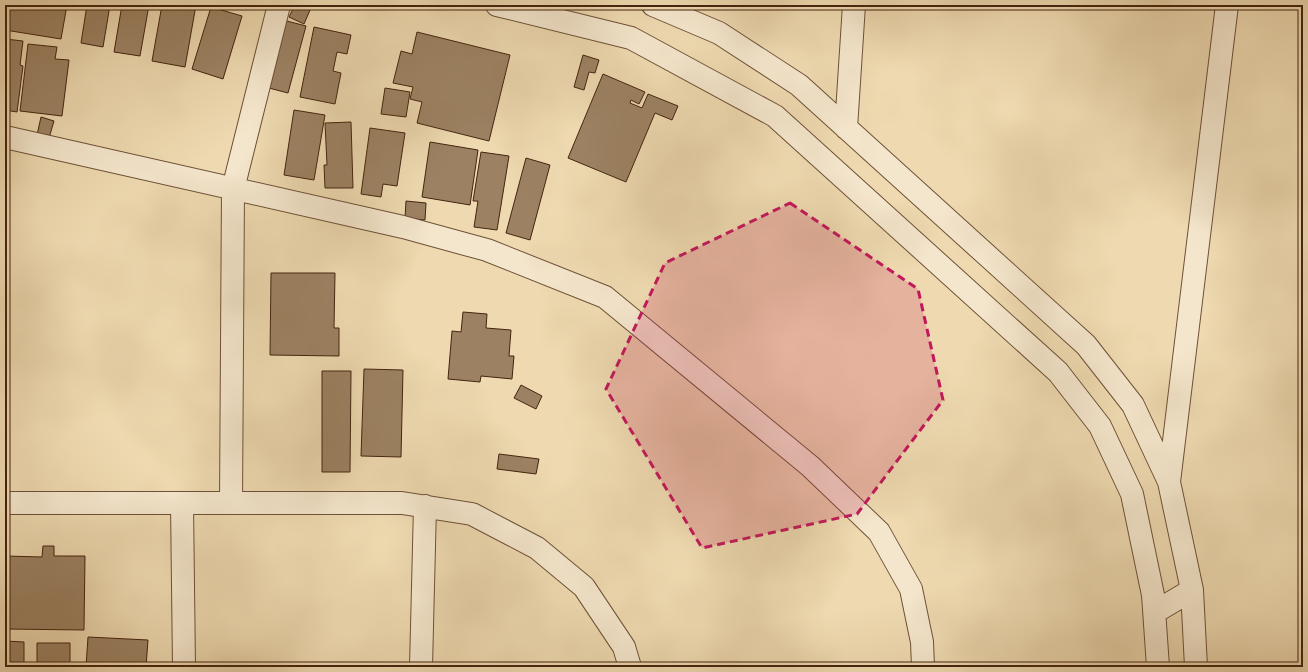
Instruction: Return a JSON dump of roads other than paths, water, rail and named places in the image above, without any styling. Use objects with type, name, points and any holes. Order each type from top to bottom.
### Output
[{"type":"street","points":[[231,503],[233,189],[279,5]]},
{"type":"street","points":[[497,5],[631,38],[775,116],[1058,372],[1100,426],[1132,494],[1153,596],[1158,667]]},
{"type":"street","points":[[653,5],[719,33],[799,85],[1086,345],[1133,405],[1169,482],[1192,590],[1196,667]]},
{"type":"street","points":[[846,128],[854,5]]},
{"type":"street","points":[[1169,482],[1227,5]]},
{"type":"street","points":[[5,137],[403,226],[487,250],[605,297],[810,466],[879,532],[911,589],[922,642],[923,667]]},
{"type":"street","points":[[5,503],[402,503],[472,514],[537,548],[584,587],[624,647],[630,667]]},
{"type":"street","points":[[182,503],[184,667]]},
{"type":"street","points":[[421,667],[425,506]]},
{"type":"street","points":[[1154,612],[1192,590]]}]
